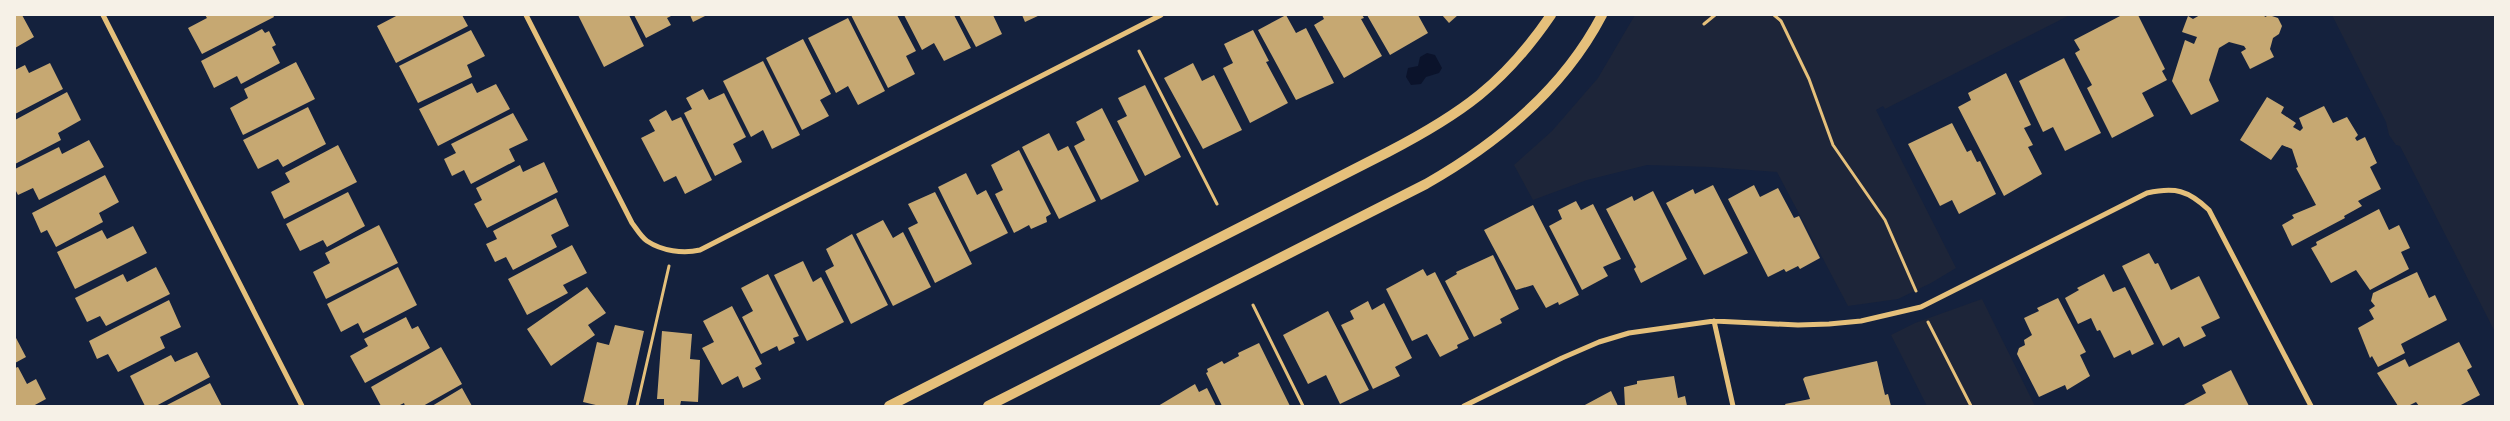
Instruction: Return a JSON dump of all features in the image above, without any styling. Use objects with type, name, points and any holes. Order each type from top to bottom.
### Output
[{"type":"main road","points":[[889,406],[1442,124],[1492,86],[1519,58],[1551,15]]},
{"type":"main road","points":[[988,406],[1426,184],[1476,154],[1544,96],[1573,61],[1602,15]]},
{"type":"street","points":[[103,15],[302,406]]},
{"type":"street","points":[[526,15],[632,223],[646,241],[673,251],[687,253],[700,250],[1162,15]]},
{"type":"street","points":[[1464,406],[1562,358],[1599,342],[1629,333],[1714,321],[1798,325],[1829,324],[1861,321],[1921,308],[2147,193],[2166,189],[2187,193],[2209,210],[2217,222],[2311,406]]},
{"type":"street","points":[[1714,321],[1733,406]]},
{"type":"path","points":[[1704,24],[1715,15]]},
{"type":"path","points":[[1774,15],[1781,21],[1809,79],[1833,145],[1885,220],[1915,286],[1921,308],[1971,406]]},
{"type":"path","points":[[1139,51],[1217,204]]},
{"type":"path","points":[[637,406],[673,251]]},
{"type":"path","points":[[1253,305],[1303,406]]},
{"type":"shaded area","points":[[1635,15],[2070,15],[1885,109],[1883,106],[1876,110],[1956,268],[1898,299],[1848,306],[1777,172],[1647,165],[1587,180],[1533,200],[1514,165],[1552,131],[1598,78]]},
{"type":"shaded area","points":[[2332,15],[2495,15],[2495,332],[2400,146],[2396,145],[2389,135],[2386,122]]},
{"type":"shaded area","points":[[1427,53],[1435,55],[1442,68],[1439,73],[1426,77],[1421,84],[1411,85],[1406,77],[1408,68],[1418,66],[1420,57]]},
{"type":"shaded area","points":[[1982,299],[2035,406],[1927,406],[1891,335],[1915,323]]},
{"type":"building","points":[[15,15],[22,15],[34,37],[15,48]]},
{"type":"building","points":[[205,15],[273,15],[274,17],[202,54],[188,28],[207,18]]},
{"type":"building","points":[[398,15],[462,15],[468,26],[396,63],[377,26]]},
{"type":"building","points":[[578,15],[629,15],[644,46],[604,67]]},
{"type":"building","points":[[634,15],[673,15],[667,18],[671,25],[646,38]]},
{"type":"building","points":[[690,15],[707,15],[693,22]]},
{"type":"building","points":[[851,15],[897,15],[916,51],[906,56],[915,74],[888,88]]},
{"type":"building","points":[[904,15],[954,15],[971,48],[944,61],[934,43],[922,50]]},
{"type":"building","points":[[959,15],[993,15],[1002,34],[976,47]]},
{"type":"building","points":[[1022,15],[1040,15],[1025,22]]},
{"type":"building","points":[[1286,15],[1296,33],[1306,28],[1334,83],[1296,100],[1258,30]]},
{"type":"building","points":[[1322,15],[1362,15],[1364,18],[1361,19],[1382,56],[1344,78],[1314,25],[1324,19]]},
{"type":"building","points":[[1367,15],[1418,15],[1428,33],[1390,55]]},
{"type":"building","points":[[1442,15],[1458,15],[1449,23]]},
{"type":"building","points":[[2122,15],[2138,15],[2165,69],[2162,71],[2167,80],[2142,93],[2154,116],[2112,138],[2087,88],[2092,85],[2075,53],[2080,50],[2074,40]]},
{"type":"building","points":[[2200,15],[2264,15],[2265,17],[2269,15],[2278,18],[2282,26],[2279,34],[2273,38],[2270,49],[2274,57],[2250,69],[2241,52],[2246,49],[2244,46],[2229,42],[2219,48],[2209,80],[2219,101],[2191,115],[2172,81],[2185,40],[2194,44],[2197,37],[2182,32],[2188,16],[2193,19]]},
{"type":"building","points":[[848,18],[885,91],[858,105],[848,86],[836,93],[808,38]]},
{"type":"building","points":[[262,29],[265,33],[269,31],[276,45],[272,47],[280,63],[241,84],[237,76],[214,88],[201,61]]},
{"type":"building","points":[[471,30],[485,56],[467,65],[472,77],[418,103],[399,66]]},
{"type":"building","points":[[1253,30],[1269,61],[1266,62],[1288,103],[1250,123],[1223,68],[1233,63],[1224,44]]},
{"type":"building","points":[[803,39],[831,94],[820,100],[829,116],[802,130],[766,58]]},
{"type":"building","points":[[2064,58],[2101,133],[2065,151],[2053,127],[2043,132],[2019,81]]},
{"type":"building","points":[[763,61],[800,135],[772,149],[763,130],[751,137],[723,81]]},
{"type":"building","points":[[296,62],[315,99],[243,135],[230,108],[248,98],[244,89]]},
{"type":"building","points":[[50,63],[63,89],[15,114],[15,70],[25,65],[29,73]]},
{"type":"building","points":[[1193,63],[1202,81],[1214,75],[1242,130],[1203,149],[1164,78]]},
{"type":"building","points":[[2006,73],[2031,125],[2024,128],[2033,145],[2028,147],[2042,174],[2004,196],[1958,107],[1971,100],[1968,93]]},
{"type":"building","points":[[472,83],[477,93],[496,84],[510,109],[438,146],[419,109]]},
{"type":"building","points":[[1145,85],[1181,157],[1145,176],[1117,121],[1127,116],[1118,98]]},
{"type":"building","points":[[703,89],[709,100],[724,93],[746,137],[733,144],[742,162],[715,176],[684,113],[692,109],[686,98]]},
{"type":"building","points":[[67,92],[81,120],[58,133],[61,140],[15,164],[15,120]]},
{"type":"building","points":[[2267,97],[2284,107],[2281,113],[2296,123],[2293,127],[2300,131],[2303,128],[2299,118],[2324,106],[2333,123],[2347,117],[2358,135],[2355,138],[2357,141],[2365,137],[2377,163],[2370,167],[2381,189],[2358,201],[2362,206],[2344,216],[2345,218],[2292,246],[2282,225],[2294,218],[2292,215],[2316,205],[2296,168],[2298,167],[2292,149],[2282,145],[2271,160],[2240,140]]},
{"type":"building","points":[[308,107],[326,144],[283,167],[278,159],[258,169],[243,140]]},
{"type":"building","points":[[1102,108],[1139,181],[1101,200],[1074,146],[1085,140],[1076,122]]},
{"type":"building","points":[[666,110],[672,121],[681,117],[712,180],[685,194],[676,176],[664,182],[641,138],[655,131],[649,120]]},
{"type":"building","points":[[513,113],[528,140],[509,149],[515,161],[471,184],[464,170],[452,176],[444,159],[456,153],[451,144]]},
{"type":"building","points":[[1952,123],[1967,152],[1971,150],[1977,162],[1980,161],[1996,194],[1959,214],[1952,200],[1940,206],[1908,144]]},
{"type":"building","points":[[1049,133],[1058,151],[1068,146],[1096,201],[1059,219],[1022,147]]},
{"type":"building","points":[[89,140],[104,167],[39,200],[33,188],[18,195],[15,189],[15,169],[59,147],[62,154]]},
{"type":"building","points":[[338,145],[357,182],[284,219],[271,192],[290,182],[285,173]]},
{"type":"building","points":[[1019,150],[1051,214],[1046,217],[1047,222],[1031,229],[1029,225],[1014,233],[995,194],[1003,190],[991,165]]},
{"type":"building","points":[[544,162],[558,192],[487,228],[474,204],[482,200],[476,188],[520,165],[523,172]]},
{"type":"building","points":[[966,173],[977,195],[986,190],[1008,233],[970,252],[938,187]]},
{"type":"building","points":[[105,175],[119,202],[99,213],[103,222],[56,247],[47,230],[41,233],[32,213]]},
{"type":"building","points":[[1713,185],[1748,253],[1704,275],[1666,203],[1693,189],[1695,194]]},
{"type":"building","points":[[1754,185],[1760,197],[1778,188],[1794,218],[1799,216],[1820,258],[1800,269],[1798,266],[1786,272],[1784,269],[1768,277],[1728,199]]},
{"type":"building","points":[[1653,191],[1687,259],[1641,283],[1634,269],[1636,267],[1606,209],[1632,196],[1634,201]]},
{"type":"building","points":[[348,192],[365,226],[327,247],[323,240],[300,251],[286,224]]},
{"type":"building","points":[[935,192],[972,264],[935,283],[908,228],[918,223],[908,204]]},
{"type":"building","points":[[556,198],[569,226],[551,235],[557,247],[513,270],[506,257],[495,262],[486,244],[497,239],[493,231]]},
{"type":"building","points":[[1576,201],[1581,210],[1593,204],[1621,259],[1603,267],[1608,276],[1582,290],[1549,226],[1562,219],[1558,210]]},
{"type":"building","points":[[1533,205],[1579,295],[1559,305],[1558,302],[1546,308],[1533,285],[1516,290],[1484,230]]},
{"type":"building","points":[[2379,209],[2389,230],[2399,225],[2410,248],[2401,252],[2409,269],[2370,290],[2356,270],[2331,283],[2311,248],[2317,245],[2316,242]]},
{"type":"building","points":[[883,220],[893,238],[903,232],[931,287],[893,306],[856,234]]},
{"type":"building","points":[[379,225],[398,263],[326,299],[313,272],[330,263],[325,253]]},
{"type":"building","points":[[133,226],[147,253],[75,289],[57,252],[102,230],[107,239]]},
{"type":"building","points":[[852,234],[888,305],[851,324],[825,271],[834,266],[826,249]]},
{"type":"building","points":[[572,245],[587,273],[563,285],[568,293],[527,315],[508,279]]},
{"type":"building","points":[[2149,253],[2155,264],[2158,263],[2171,290],[2199,276],[2220,318],[2201,327],[2206,336],[2184,347],[2179,337],[2163,346],[2122,266]]},
{"type":"building","points":[[1493,255],[1519,309],[1500,319],[1502,323],[1474,337],[1445,281],[1457,274],[1456,272]]},
{"type":"building","points":[[803,261],[813,282],[821,277],[844,322],[807,341],[774,275]]},
{"type":"building","points":[[156,267],[170,294],[106,326],[100,316],[87,322],[75,298],[123,274],[127,282]]},
{"type":"building","points":[[398,267],[417,305],[363,333],[358,323],[341,332],[327,304]]},
{"type":"building","points":[[1423,269],[1427,276],[1435,272],[1469,339],[1457,345],[1458,348],[1440,357],[1427,334],[1412,341],[1386,289]]},
{"type":"building","points":[[2417,272],[2429,298],[2435,295],[2447,320],[2401,344],[2405,353],[2378,367],[2372,356],[2370,358],[2358,328],[2374,319],[2369,310],[2375,306],[2371,301],[2373,293]]},
{"type":"building","points":[[768,274],[799,336],[793,338],[795,343],[779,351],[777,346],[761,354],[742,317],[753,311],[741,288]]},
{"type":"building","points":[[2104,274],[2113,292],[2125,287],[2154,344],[2132,355],[2130,350],[2114,358],[2100,330],[2097,331],[2091,318],[2078,324],[2065,298],[2079,290],[2077,288]]},
{"type":"building","points":[[587,287],[606,313],[588,325],[595,335],[551,366],[527,329]]},
{"type":"building","points":[[2058,298],[2086,352],[2080,355],[2090,376],[2067,390],[2065,385],[2039,397],[2017,354],[2019,348],[2025,345],[2024,340],[2032,335],[2024,318],[2039,311],[2037,308]]},
{"type":"building","points":[[169,300],[181,327],[160,337],[165,348],[118,372],[108,354],[97,359],[89,341]]},
{"type":"building","points":[[1368,301],[1372,310],[1384,303],[1412,358],[1395,367],[1400,376],[1373,389],[1341,325],[1354,319],[1350,311]]},
{"type":"building","points":[[732,306],[762,364],[755,368],[761,379],[743,388],[738,376],[722,385],[702,348],[714,342],[703,321]]},
{"type":"building","points":[[1328,311],[1369,390],[1340,404],[1326,375],[1308,384],[1283,335]]},
{"type":"building","points":[[406,317],[412,329],[418,326],[430,348],[365,383],[350,356],[368,346],[364,339]]},
{"type":"building","points":[[615,325],[644,331],[627,406],[600,406],[583,402],[597,342],[609,345]]},
{"type":"building","points":[[662,331],[692,334],[690,359],[700,360],[698,402],[681,401],[680,406],[664,405],[664,399],[657,399]]},
{"type":"building","points":[[15,336],[26,357],[15,363]]},
{"type":"building","points":[[2459,342],[2472,367],[2467,370],[2480,395],[2459,406],[2419,406],[2416,402],[2408,406],[2398,406],[2377,373],[2405,359],[2409,367]]},
{"type":"building","points":[[1259,343],[1290,406],[1222,406],[1206,373],[1208,372],[1207,369],[1222,361],[1224,364],[1239,356],[1238,353]]},
{"type":"building","points":[[441,347],[462,384],[423,406],[405,406],[404,403],[398,406],[381,406],[371,387]]},
{"type":"building","points":[[197,352],[210,377],[156,406],[145,406],[130,376],[171,355],[175,362]]},
{"type":"building","points":[[1877,361],[1885,395],[1888,394],[1891,406],[1786,406],[1785,404],[1810,399],[1803,379],[1805,377]]},
{"type":"building","points":[[18,367],[27,384],[36,379],[46,399],[33,406],[15,406],[15,368]]},
{"type":"building","points":[[2231,370],[2249,406],[2182,406],[2206,393],[2202,385]]},
{"type":"building","points":[[1674,376],[1678,398],[1685,396],[1687,406],[1625,406],[1624,387],[1637,384],[1637,381]]},
{"type":"building","points":[[210,383],[222,406],[165,406]]},
{"type":"building","points":[[1195,384],[1199,392],[1207,388],[1216,406],[1158,406]]},
{"type":"building","points":[[462,388],[472,406],[432,406]]},
{"type":"building","points":[[1611,391],[1618,406],[1583,406]]}]
